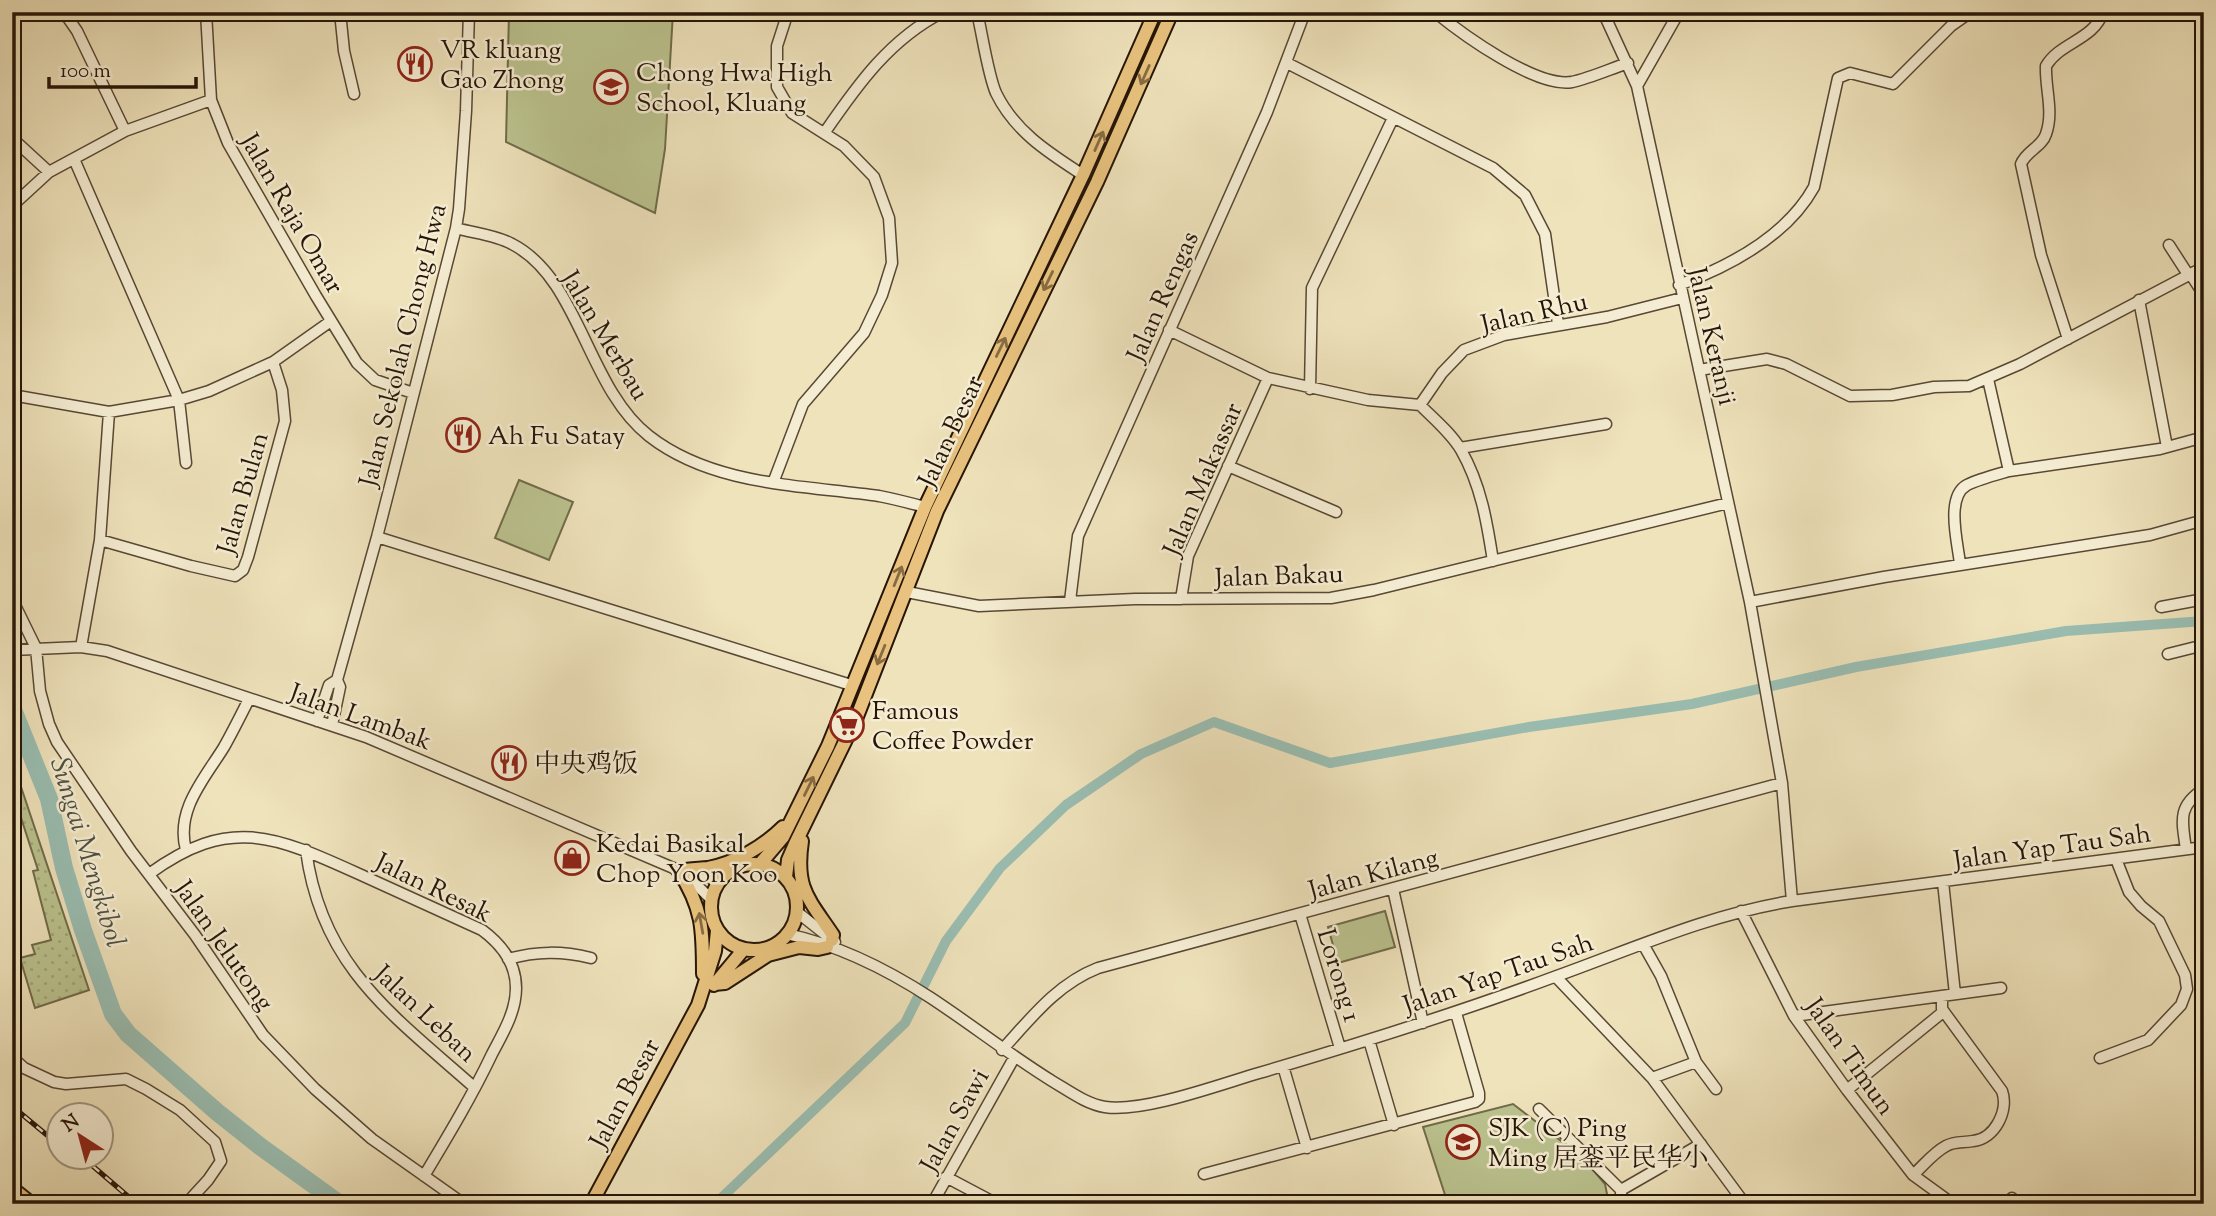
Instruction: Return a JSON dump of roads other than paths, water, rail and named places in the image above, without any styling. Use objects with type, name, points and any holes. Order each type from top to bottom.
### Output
[{"type":"main road","name":"Jalan Besar","points":[[786,877],[799,821],[851,685],[873,638],[925,507],[1083,175],[1156,12]]},
{"type":"main road","name":"Jalan Besar","points":[[760,864],[799,821],[856,719],[937,511],[1097,182],[1172,12]]},
{"type":"main road","points":[[799,821],[802,884],[812,906],[833,935],[829,944],[818,949],[799,947],[768,955],[725,983],[710,982],[702,975],[704,947],[698,906],[680,871],[709,868],[743,855],[799,821]]},
{"type":"main road","points":[[711,899],[720,880],[738,866],[760,864],[774,868],[786,877],[797,899],[794,924],[778,943],[768,948],[744,949],[733,944],[717,930]]},
{"type":"main road","name":"Jalan Besar","points":[[710,982],[717,930],[711,899]]},
{"type":"main road","name":"Jalan Besar","points":[[591,1204],[710,982],[744,949]]},
{"type":"main road","points":[[12,1188],[32,1204]]},
{"type":"street","points":[[58,12],[73,15],[77,31],[125,131]]},
{"type":"street","name":"Jalan Raja Omar","points":[[206,12],[211,100],[228,143],[357,363],[375,380],[413,393]]},
{"type":"street","points":[[340,12],[344,51],[354,94]]},
{"type":"street","name":"Jalan Sekolah Chong Hwa","points":[[332,725],[340,687],[337,680],[377,537],[456,228],[466,111],[469,12]]},
{"type":"street","points":[[773,482],[803,404],[864,333],[882,295],[892,263],[889,218],[874,177],[844,146],[792,113],[777,87],[776,46],[788,12]]},
{"type":"street","points":[[825,132],[856,86],[884,53],[921,23],[943,12]]},
{"type":"street","points":[[977,12],[996,92],[1015,121],[1038,146],[1083,175]]},
{"type":"street","name":"Jalan Rengas","points":[[1070,601],[1078,536],[1287,63],[1305,12]]},
{"type":"street","points":[[1435,12],[1466,37],[1529,72],[1546,78],[1570,82],[1628,63]]},
{"type":"street","name":"Jalan Keranji","points":[[1603,12],[1637,86],[1750,602],[1782,783]]},
{"type":"street","points":[[1637,86],[1679,12]]},
{"type":"street","points":[[1679,285],[1709,274],[1752,249],[1796,215],[1806,202],[1814,187],[1838,78],[1850,74],[1893,84],[1951,26],[1971,12]]},
{"type":"street","points":[[2068,339],[2041,255],[2021,164],[2043,141],[2047,132],[2049,111],[2046,65],[2096,27],[2103,12]]},
{"type":"street","points":[[1287,63],[1493,168],[1525,195],[1545,234],[1558,324]]},
{"type":"street","points":[[12,206],[49,172],[125,131],[211,100]]},
{"type":"street","points":[[1310,389],[1312,288],[1393,118]]},
{"type":"street","points":[[12,138],[49,172]]},
{"type":"street","points":[[74,159],[179,400],[186,463]]},
{"type":"street","name":"Jalan Merbau","points":[[456,228],[510,243],[536,260],[560,294],[618,405],[648,436],[687,460],[729,473],[773,482],[882,497],[925,507]]},
{"type":"street","points":[[2169,245],[2204,295]]},
{"type":"street","points":[[1699,369],[1767,359],[1786,365],[1850,397],[1860,398],[1934,387],[1969,386],[2068,339],[2204,267]]},
{"type":"street","name":"Jalan Rhu","points":[[1420,405],[1442,373],[1464,350],[1504,335],[1607,317],[1682,298]]},
{"type":"street","points":[[2139,300],[2167,447]]},
{"type":"street","points":[[12,395],[109,412],[179,400],[209,391],[273,362],[331,321]]},
{"type":"street","points":[[1169,330],[1268,378],[1368,400],[1420,405],[1460,448],[1485,509],[1493,561]]},
{"type":"street","name":"Jalan Bulan","points":[[100,540],[227,575],[238,575],[243,570],[285,421],[282,390],[273,362]]},
{"type":"street","name":"Jalan Makassar","points":[[1181,599],[1188,556],[1268,378]]},
{"type":"street","points":[[1988,379],[2009,471]]},
{"type":"street","points":[[12,408],[12,438]]},
{"type":"street","points":[[81,647],[100,540],[109,412]]},
{"type":"street","points":[[1460,448],[1606,424]]},
{"type":"street","points":[[1960,564],[1954,517],[1957,495],[1965,486],[2009,471],[2167,447],[2204,438]]},
{"type":"street","points":[[1228,466],[1336,512]]},
{"type":"street","name":"Jalan Bakau","points":[[907,592],[979,606],[1070,601],[1331,598],[1374,590],[1728,503]]},
{"type":"street","points":[[1750,602],[1960,564],[2150,535],[2204,520]]},
{"type":"street","points":[[377,537],[851,685]]},
{"type":"street","points":[[12,599],[36,648]]},
{"type":"street","points":[[2161,607],[2204,599]]},
{"type":"street","points":[[2168,654],[2204,645]]},
{"type":"street","name":"Jalan Lambak","points":[[17,649],[81,647],[107,652],[332,725],[407,753],[680,871]]},
{"type":"street","name":"Jalan Jelutong","points":[[36,648],[40,691],[48,724],[57,742],[195,935],[254,1023],[284,1058],[372,1139],[464,1204]]},
{"type":"street","name":"Jalan Sekolah Chong Hwa","points":[[317,721],[329,685],[337,680]]},
{"type":"street","points":[[186,850],[183,829],[188,805],[225,746],[249,699]]},
{"type":"street","points":[[1782,783],[1792,901]]},
{"type":"street","name":"Jalan Kilang","points":[[1002,1050],[1047,1000],[1082,975],[1098,968],[1782,783]]},
{"type":"street","points":[[2186,849],[2184,807],[2194,795],[2204,789]]},
{"type":"street","name":"Jalan Resak","points":[[149,874],[186,850],[219,839],[251,837],[284,842],[482,930],[499,944],[508,958],[514,976],[514,1005],[475,1088],[424,1176]]},
{"type":"street","name":"Jalan Yap Tau Sah","points":[[787,934],[829,944],[902,980],[933,999],[1014,1058],[1081,1099],[1105,1107],[1127,1107],[1191,1094],[1456,1013],[1741,911],[1792,901],[2204,847]]},
{"type":"street","name":"Jalan Leban","points":[[306,850],[309,874],[324,920],[352,971],[381,1004],[475,1088]]},
{"type":"street","points":[[2100,1058],[2148,1040],[2181,1005],[2187,989],[2186,975],[2159,921],[2129,892],[2116,859]]},
{"type":"street","points":[[680,871],[720,880]]},
{"type":"street","points":[[680,871],[711,899]]},
{"type":"street","points":[[1943,882],[1955,994]]},
{"type":"street","points":[[1393,889],[1423,1023]]},
{"type":"street","name":"Jalan Timun","points":[[1741,911],[1794,1016],[1847,1090],[1913,1175],[1953,1204]]},
{"type":"street","name":"Jalan Yap Tau Sah","points":[[797,912],[829,944]]},
{"type":"street","name":"Lorong 1","points":[[1300,914],[1340,1048]]},
{"type":"street","points":[[1643,944],[1661,976],[1696,1062],[1716,1089]]},
{"type":"street","points":[[508,958],[558,952],[591,958]]},
{"type":"street","points":[[1556,977],[1652,1078],[1745,1204]]},
{"type":"street","points":[[1794,1016],[2001,988]]},
{"type":"street","points":[[1913,1175],[1943,1148],[1983,1138],[2004,1110],[2005,1100],[1998,1085],[1943,1012],[1942,996]]},
{"type":"street","points":[[1847,1090],[1943,1012]]},
{"type":"street","points":[[1204,1174],[1475,1102],[1479,1093],[1456,1013]]},
{"type":"street","points":[[1369,1040],[1394,1125]]},
{"type":"street","points":[[12,1058],[24,1068],[54,1082],[66,1084],[126,1079],[146,1088],[180,1110],[215,1142],[220,1161],[208,1181],[186,1204]]},
{"type":"street","name":"Jalan Sawi","points":[[932,1204],[1014,1058]]},
{"type":"street","points":[[1652,1078],[1696,1062]]},
{"type":"street","points":[[1283,1066],[1307,1148]]},
{"type":"street","points":[[1539,1109],[1621,1190],[1621,1204]]},
{"type":"street","points":[[1621,1190],[1701,1144]]},
{"type":"street","points":[[946,1177],[997,1204]]},
{"type":"waterway","points":[[715,1204],[905,1023],[946,941],[1000,868],[1066,805],[1141,754],[1214,722],[1330,763],[1529,727],[1692,704],[1856,667],[2066,631],[2204,621]]},
{"type":"waterway","name":"Sungai Mengkibol","points":[[12,707],[49,799],[64,868],[113,1014],[128,1034],[217,1112],[340,1204]]},
{"type":"railway","points":[[12,1106],[46,1134]]},
{"type":"railway","points":[[97,1170],[137,1204]]},
{"type":"place","name":"VR kluang Gao Zhong","points":[[415,64]]},
{"type":"place","name":"Chong Hwa High School, Kluang","points":[[611,87]]},
{"type":"place","name":"Ah Fu Satay","points":[[463,435]]},
{"type":"place","name":"Famous Coffee Powder","points":[[847,725]]},
{"type":"place","name":"中央鸡饭","points":[[509,763]]},
{"type":"place","name":"Kedai Basikal Chop Yoon Koo","points":[[572,858]]},
{"type":"place","name":"SJK (C) Ping Ming 居銮平民华小","points":[[1463,1142]]}]
